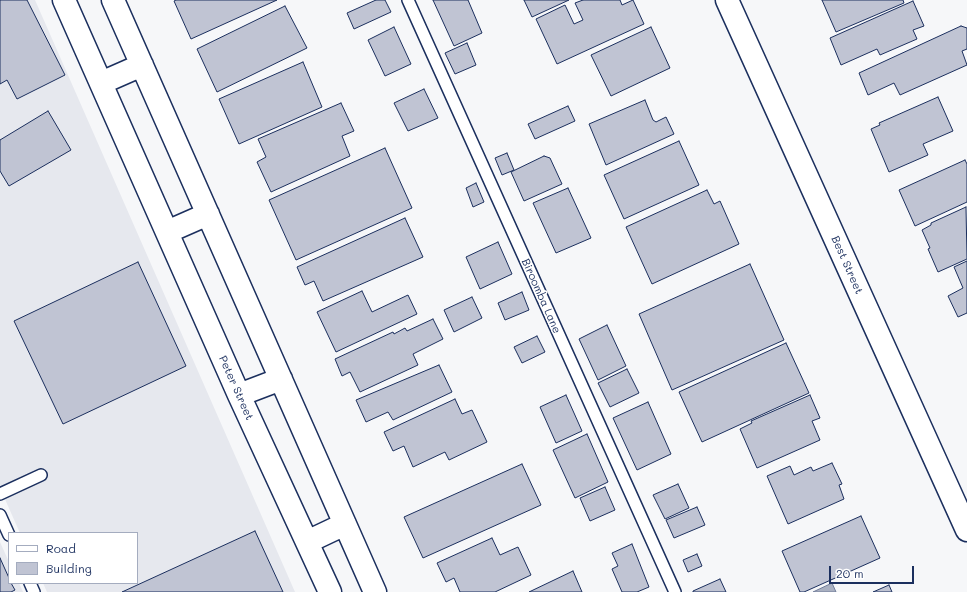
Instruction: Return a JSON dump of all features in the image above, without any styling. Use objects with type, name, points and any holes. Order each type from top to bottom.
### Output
[{"type":"street","name":"Peter Street","points":[[64,0],[239,395],[330,592]]},
{"type":"street","points":[[113,0],[375,592]]},
{"type":"street","name":"Best Street","points":[[727,0],[967,530]]},
{"type":"street","points":[[101,83],[142,65]]},
{"type":"street","points":[[167,232],[208,214]]},
{"type":"street","points":[[239,395],[281,378]]},
{"type":"street","points":[[307,542],[345,524]]},
{"type":"lane","name":"Biroomba Lane","points":[[408,0],[675,592]]},
{"type":"lane","points":[[0,494],[41,476]]},
{"type":"lane","points":[[0,516],[8,533]]},
{"type":"shaded area","points":[[0,0],[35,0],[295,592],[47,592],[43,584],[138,584],[138,532],[20,532],[0,488]]},
{"type":"shaded area","points":[[0,542],[8,560],[8,584],[19,584],[23,592],[0,592]]},
{"type":"water","points":[[832,583],[836,592],[813,592]]},
{"type":"building","points":[[0,0],[27,0],[65,75],[17,99],[7,80],[0,84]]},
{"type":"building","points":[[277,0],[191,39],[174,1]]},
{"type":"building","points":[[376,0],[385,0],[391,12],[354,29],[347,13]]},
{"type":"building","points":[[433,0],[468,0],[482,33],[454,46]]},
{"type":"building","points":[[524,0],[569,0],[532,17]]},
{"type":"building","points":[[583,0],[620,0],[622,5],[633,0],[644,24],[557,64],[536,19],[565,5],[574,24],[583,20],[575,3]]},
{"type":"building","points":[[822,0],[903,0],[904,3],[836,32]]},
{"type":"building","points":[[913,1],[924,26],[913,30],[917,39],[880,55],[877,49],[841,65],[830,38]]},
{"type":"building","points":[[285,6],[307,48],[217,92],[197,49]]},
{"type":"building","points":[[961,26],[967,28],[967,49],[962,51],[967,65],[900,95],[894,83],[868,95],[859,73]]},
{"type":"building","points":[[394,27],[411,64],[385,76],[368,40]]},
{"type":"building","points":[[651,27],[670,68],[611,96],[591,55]]},
{"type":"building","points":[[467,43],[476,65],[455,74],[445,53]]},
{"type":"building","points":[[303,62],[322,107],[239,144],[219,99]]},
{"type":"building","points":[[424,89],[438,118],[408,131],[394,103]]},
{"type":"building","points":[[938,97],[953,131],[923,144],[928,155],[889,172],[871,129],[880,125],[879,123]]},
{"type":"building","points":[[645,100],[653,120],[656,122],[666,117],[674,134],[606,165],[589,124]]},
{"type":"building","points":[[341,103],[354,131],[342,136],[350,156],[271,192],[257,162],[266,157],[258,139]]},
{"type":"building","points":[[568,106],[575,121],[535,139],[528,124]]},
{"type":"building","points":[[48,111],[71,150],[9,186],[0,171],[0,140]]},
{"type":"building","points":[[679,141],[699,185],[624,219],[604,175]]},
{"type":"building","points":[[385,148],[412,208],[296,260],[269,200]]},
{"type":"building","points":[[507,153],[514,170],[502,175],[495,158]]},
{"type":"building","points":[[544,156],[550,158],[562,184],[524,201],[511,172]]},
{"type":"building","points":[[965,160],[967,164],[967,202],[915,226],[899,190]]},
{"type":"building","points":[[476,183],[484,202],[473,207],[466,188]]},
{"type":"building","points":[[568,188],[591,238],[556,253],[533,203]]},
{"type":"building","points":[[707,190],[714,204],[720,201],[739,244],[652,284],[626,227]]},
{"type":"building","points":[[966,207],[967,259],[938,272],[922,230],[931,225],[931,223]]},
{"type":"building","points":[[405,218],[423,257],[323,301],[314,281],[305,285],[297,267]]},
{"type":"building","points":[[498,242],[512,274],[480,289],[466,257]]},
{"type":"building","points":[[967,261],[967,313],[958,317],[948,296],[963,288],[954,267]]},
{"type":"building","points":[[138,262],[186,366],[63,424],[14,321]]},
{"type":"building","points":[[750,264],[784,340],[672,390],[639,314]]},
{"type":"building","points":[[362,291],[372,312],[408,295],[417,314],[336,352],[317,312]]},
{"type":"building","points":[[522,292],[529,310],[505,320],[498,303]]},
{"type":"building","points":[[472,297],[482,318],[454,332],[444,310]]},
{"type":"building","points":[[433,319],[443,339],[413,354],[418,365],[360,392],[350,372],[342,376],[335,359],[393,332],[394,334],[405,328],[407,331]]},
{"type":"building","points":[[607,325],[626,366],[598,380],[579,339]]},
{"type":"building","points":[[537,336],[545,352],[522,363],[514,347]]},
{"type":"building","points":[[786,343],[809,393],[702,442],[679,392]]},
{"type":"building","points":[[439,365],[452,392],[393,420],[388,412],[366,422],[356,400]]},
{"type":"building","points":[[627,369],[639,393],[610,407],[598,383]]},
{"type":"building","points":[[566,395],[582,431],[556,443],[540,407]]},
{"type":"building","points":[[810,395],[820,418],[812,421],[820,440],[757,468],[740,429],[752,423],[751,421]]},
{"type":"building","points":[[455,399],[462,414],[472,410],[487,442],[449,460],[445,452],[413,467],[404,446],[393,451],[384,432]]},
{"type":"building","points":[[648,402],[671,454],[637,470],[613,418]]},
{"type":"building","points":[[587,434],[608,482],[575,498],[553,450]]},
{"type":"building","points":[[832,463],[842,484],[839,485],[844,499],[788,524],[767,476],[790,466],[794,475],[811,467],[813,471]]},
{"type":"building","points":[[522,464],[541,505],[423,558],[404,517]]},
{"type":"building","points":[[678,484],[689,508],[665,519],[653,495]]},
{"type":"building","points":[[605,487],[615,510],[590,521],[580,498]]},
{"type":"building","points":[[697,507],[705,525],[674,538],[666,520]]},
{"type":"building","points":[[861,516],[880,558],[804,592],[800,592],[782,551]]},
{"type":"building","points":[[255,531],[283,592],[122,592]]},
{"type":"building","points":[[492,538],[500,555],[518,547],[531,575],[495,592],[460,592],[454,578],[446,582],[437,563]]},
{"type":"building","points":[[632,544],[649,587],[637,592],[622,592],[612,569],[618,566],[612,553]]},
{"type":"building","points":[[697,554],[702,566],[688,572],[683,560]]},
{"type":"building","points":[[0,558],[8,576],[8,584],[12,584],[15,590],[11,592],[0,592]]},
{"type":"building","points":[[573,571],[582,592],[529,592]]},
{"type":"building","points":[[720,579],[726,592],[693,592],[693,591]]},
{"type":"building","points":[[889,585],[892,592],[873,592]]}]
